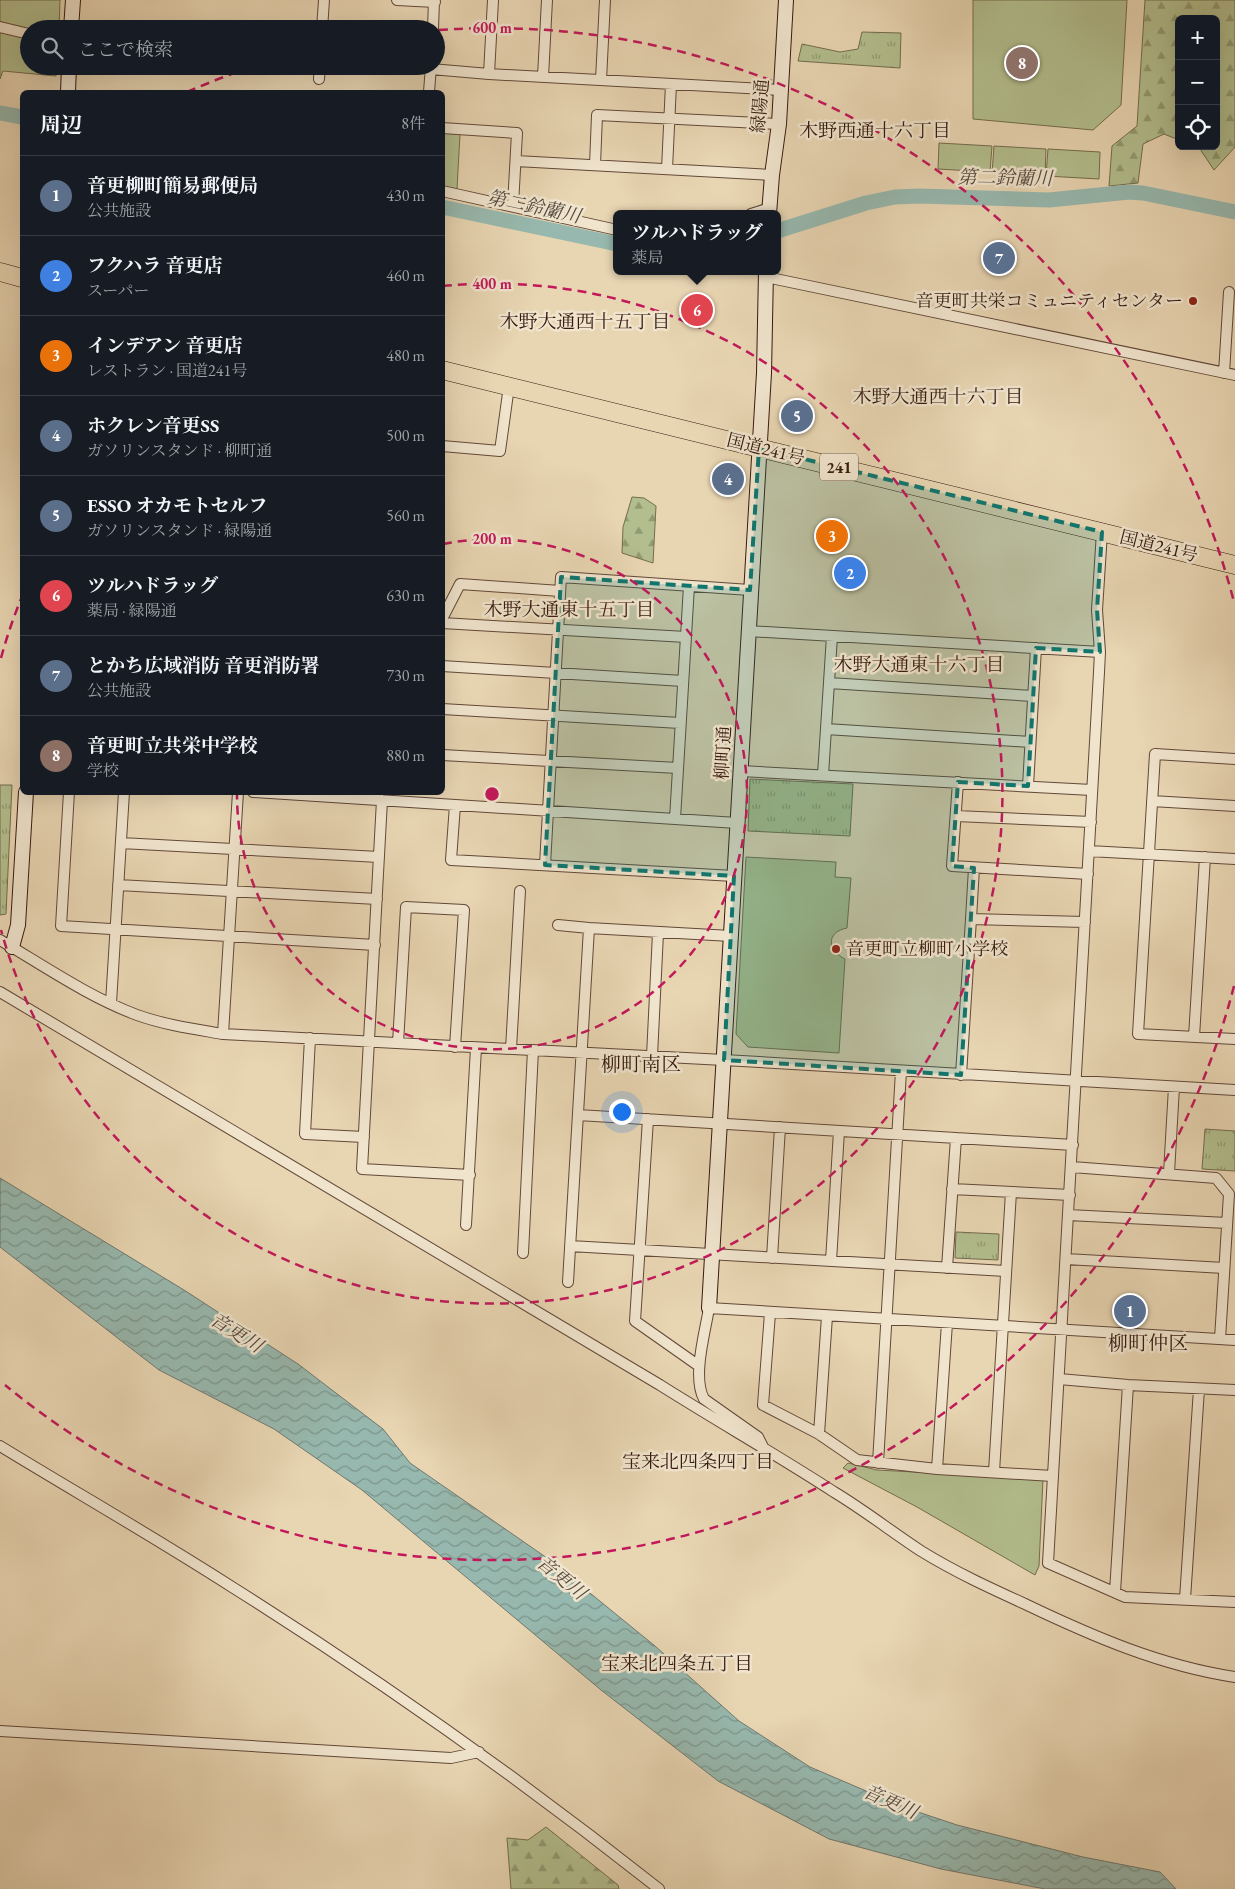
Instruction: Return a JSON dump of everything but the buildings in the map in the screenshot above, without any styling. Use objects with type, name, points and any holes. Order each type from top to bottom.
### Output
[{"type":"highway","points":[[0,272],[20,277]]},
{"type":"highway","name":"国道241号","points":[[445,371],[1235,565]]},
{"type":"street","points":[[72,20],[73,0]]},
{"type":"street","points":[[323,20],[324,0]]},
{"type":"street","points":[[397,0],[434,1],[433,20]]},
{"type":"street","points":[[489,74],[493,0]]},
{"type":"street","points":[[543,77],[547,0]]},
{"type":"street","points":[[601,80],[605,0]]},
{"type":"street","name":"緑陽通","points":[[770,210],[772,174],[779,124],[786,0]]},
{"type":"street","points":[[0,27],[20,32]]},
{"type":"street","points":[[445,69],[489,74],[781,90]]},
{"type":"street","points":[[68,90],[69,75]]},
{"type":"street","points":[[319,75],[319,79]]},
{"type":"street","points":[[429,90],[430,75]]},
{"type":"street","points":[[667,169],[671,84]]},
{"type":"street","points":[[595,166],[597,115],[779,124]]},
{"type":"street","points":[[445,128],[518,133],[513,206]]},
{"type":"street","points":[[516,162],[772,174]]},
{"type":"street","points":[[445,192],[613,229]]},
{"type":"street","points":[[759,448],[764,373],[766,275]]},
{"type":"street","points":[[771,275],[1235,376]]},
{"type":"street","points":[[1224,373],[1229,292]]},
{"type":"street","points":[[445,446],[500,451],[509,386]]},
{"type":"street","name":"柳町通","points":[[709,1308],[759,448]]},
{"type":"street","points":[[1102,532],[1098,610],[1100,652],[1048,1563],[1125,1597],[1235,1602]]},
{"type":"street","points":[[545,865],[561,577],[750,590]]},
{"type":"street","points":[[445,613],[460,584],[560,591]]},
{"type":"street","points":[[675,819],[689,586]]},
{"type":"street","points":[[445,624],[686,637]]},
{"type":"street","points":[[748,631],[1100,652]]},
{"type":"street","points":[[823,775],[832,636]]},
{"type":"street","points":[[1028,786],[1036,648]]},
{"type":"street","points":[[445,666],[683,681]]},
{"type":"street","points":[[829,683],[1033,696]]},
{"type":"street","points":[[445,709],[680,724]]},
{"type":"street","points":[[826,729],[1030,742]]},
{"type":"street","points":[[1235,759],[1155,754],[1138,1034],[1235,1039]]},
{"type":"street","points":[[445,755],[678,768]]},
{"type":"street","points":[[741,771],[1092,790]]},
{"type":"street","points":[[958,782],[952,866],[1088,874]]},
{"type":"street","points":[[26,795],[18,925],[6,944],[111,1003],[137,1014],[176,1026],[223,1034],[652,1056],[1235,1090]]},
{"type":"street","points":[[69,795],[61,926],[375,945]]},
{"type":"street","points":[[111,1003],[124,795]]},
{"type":"street","points":[[223,1034],[238,795]]},
{"type":"street","points":[[350,795],[382,800],[395,797],[455,805],[737,822]]},
{"type":"street","points":[[382,800],[362,1169],[470,1175]]},
{"type":"street","points":[[1152,801],[1235,806]]},
{"type":"street","points":[[455,805],[451,860],[734,876]]},
{"type":"street","points":[[956,816],[1091,822]]},
{"type":"street","points":[[121,843],[379,857]]},
{"type":"street","points":[[1089,852],[1235,859]]},
{"type":"street","points":[[1194,1037],[1205,857]]},
{"type":"street","points":[[960,1075],[974,868]]},
{"type":"street","points":[[118,885],[377,899]]},
{"type":"street","points":[[512,1049],[520,891]]},
{"type":"street","points":[[398,1043],[406,907],[464,910],[456,1046]]},
{"type":"street","points":[[971,918],[1085,922]]},
{"type":"street","points":[[558,924],[658,933],[730,936]]},
{"type":"street","points":[[568,1282],[589,928]]},
{"type":"street","points":[[652,1056],[658,933]]},
{"type":"street","points":[[0,992],[452,1260],[764,1448],[835,1492],[922,1551],[971,1579],[1070,1625],[1130,1649],[1212,1674],[1235,1677]]},
{"type":"street","points":[[310,1038],[305,1134],[364,1137]]},
{"type":"street","points":[[466,1225],[476,1048]]},
{"type":"street","points":[[523,1252],[533,1050]]},
{"type":"street","points":[[878,1463],[901,1071]]},
{"type":"street","points":[[1169,1173],[1174,1087]]},
{"type":"street","points":[[578,1115],[1073,1146]]},
{"type":"street","points":[[648,1119],[635,1321],[699,1366]]},
{"type":"street","points":[[772,1258],[780,1127]]},
{"type":"street","points":[[830,1261],[839,1131]]},
{"type":"street","points":[[947,1268],[956,1138]]},
{"type":"street","points":[[1072,1167],[1216,1178],[1229,1194],[1220,1339]]},
{"type":"street","points":[[952,1189],[1070,1195]]},
{"type":"street","points":[[994,1472],[1011,1192]]},
{"type":"street","points":[[1068,1215],[1227,1223]]},
{"type":"street","points":[[570,1246],[1006,1271]]},
{"type":"street","points":[[1066,1259],[1224,1268]]},
{"type":"street","points":[[764,1448],[758,1437],[704,1399],[700,1392],[699,1366],[709,1308],[1235,1340]]},
{"type":"street","points":[[770,1313],[763,1405],[819,1434],[857,1460],[937,1469],[1053,1476]]},
{"type":"street","points":[[819,1434],[827,1316]]},
{"type":"street","points":[[937,1469],[946,1323]]},
{"type":"street","points":[[1059,1379],[1128,1386],[1235,1390]]},
{"type":"street","points":[[1115,1592],[1128,1386]]},
{"type":"street","points":[[1185,1599],[1199,1389]]},
{"type":"street","points":[[0,1446],[232,1586],[402,1699],[590,1834],[659,1889]]},
{"type":"street","points":[[0,1731],[451,1758],[478,1752]]},
{"type":"highlighted area","points":[[759,448],[1102,532],[1097,610],[1100,652],[1036,648],[1028,786],[958,782],[952,866],[974,868],[961,1075],[724,1060],[734,876],[545,865],[561,577],[750,590]]},
{"type":"green space","points":[[0,0],[60,0],[59,20],[20,20],[20,73],[3,71],[0,79]]},
{"type":"green space","points":[[973,0],[1127,0],[1121,105],[1093,130],[973,119]]},
{"type":"green space","points":[[1145,0],[1235,0],[1235,147],[1214,170],[1201,150],[1220,150],[1220,15],[1175,15],[1175,138],[1164,134],[1143,144],[1138,183],[1109,186],[1112,146],[1137,126]]},
{"type":"green space","points":[[862,32],[901,33],[900,68],[798,61],[802,44],[840,52],[858,49]]},
{"type":"green space","points":[[445,133],[460,134],[457,189],[445,186]]},
{"type":"green space","points":[[939,143],[992,146],[990,172],[938,169]]},
{"type":"green space","points":[[994,146],[1046,149],[1045,176],[992,173]]},
{"type":"green space","points":[[1048,149],[1100,152],[1099,179],[1046,176]]},
{"type":"green space","points":[[632,497],[644,498],[656,506],[653,563],[622,553],[623,527]]},
{"type":"green space","points":[[750,779],[853,784],[850,836],[748,831]]},
{"type":"green space","points":[[0,785],[12,785],[6,914],[0,915]]},
{"type":"green space","points":[[746,857],[836,862],[835,877],[851,878],[847,928],[835,933],[831,942],[835,951],[845,959],[839,1053],[748,1047],[736,1034]]},
{"type":"green space","points":[[1205,1129],[1235,1131],[1235,1171],[1202,1169]]},
{"type":"green space","points":[[956,1232],[999,1234],[998,1260],[955,1258]]},
{"type":"green space","points":[[848,1463],[877,1470],[1043,1479],[1039,1566],[1035,1575],[917,1507],[843,1468]]},
{"type":"green space","points":[[546,1827],[618,1885],[619,1889],[511,1889],[507,1838],[528,1840]]},
{"type":"water","name":"音更川","points":[[0,1178],[184,1290],[298,1364],[383,1429],[410,1463],[547,1558],[655,1646],[739,1721],[810,1767],[906,1808],[957,1825],[1083,1857],[1160,1872],[1176,1889],[1045,1889],[941,1869],[829,1839],[718,1781],[601,1690],[362,1490],[274,1429],[159,1370],[0,1247]]},
{"type":"waterway","name":"第二鈴蘭川","points":[[0,113],[20,117]]},
{"type":"waterway","name":"第二鈴蘭川","points":[[781,230],[866,203],[895,197],[919,196],[1049,200],[1129,192],[1143,193],[1235,212]]},
{"type":"waterway","name":"第二鈴蘭川","points":[[445,208],[613,243]]},
{"type":"place","name":"音更町立共栄中学校","points":[[1022,63]]},
{"type":"place","name":"とかち広域消防 音更消防署","points":[[999,258]]},
{"type":"place","name":"音更町共栄コミュニティセンター","points":[[1193,301]]},
{"type":"place","name":"ツルハドラッグ","points":[[697,310]]},
{"type":"place","name":"ESSO オカモトセルフ","points":[[797,416]]},
{"type":"place","name":"ホクレン音更SS","points":[[728,479]]},
{"type":"place","name":"インデアン 音更店","points":[[832,536]]},
{"type":"place","name":"フクハラ 音更店","points":[[850,573]]},
{"type":"place","name":"音更町立柳町小学校","points":[[836,949]]},
{"type":"place","name":"音更柳町簡易郵便局","points":[[1130,1311]]},
{"type":"district","name":"木野西通十六丁目","points":[[875,130]]},
{"type":"district","name":"木野大通西十五丁目","points":[[585,321]]},
{"type":"district","name":"木野大通西十六丁目","points":[[938,396]]},
{"type":"district","name":"木野大通東十五丁目","points":[[569,609]]},
{"type":"district","name":"木野大通東十六丁目","points":[[919,664]]},
{"type":"district","name":"柳町南区","points":[[641,1064]]},
{"type":"district","name":"柳町仲区","points":[[1148,1343]]},
{"type":"district","name":"宝来北四条四丁目","points":[[698,1461]]},
{"type":"district","name":"宝来北四条五丁目","points":[[677,1663]]}]
